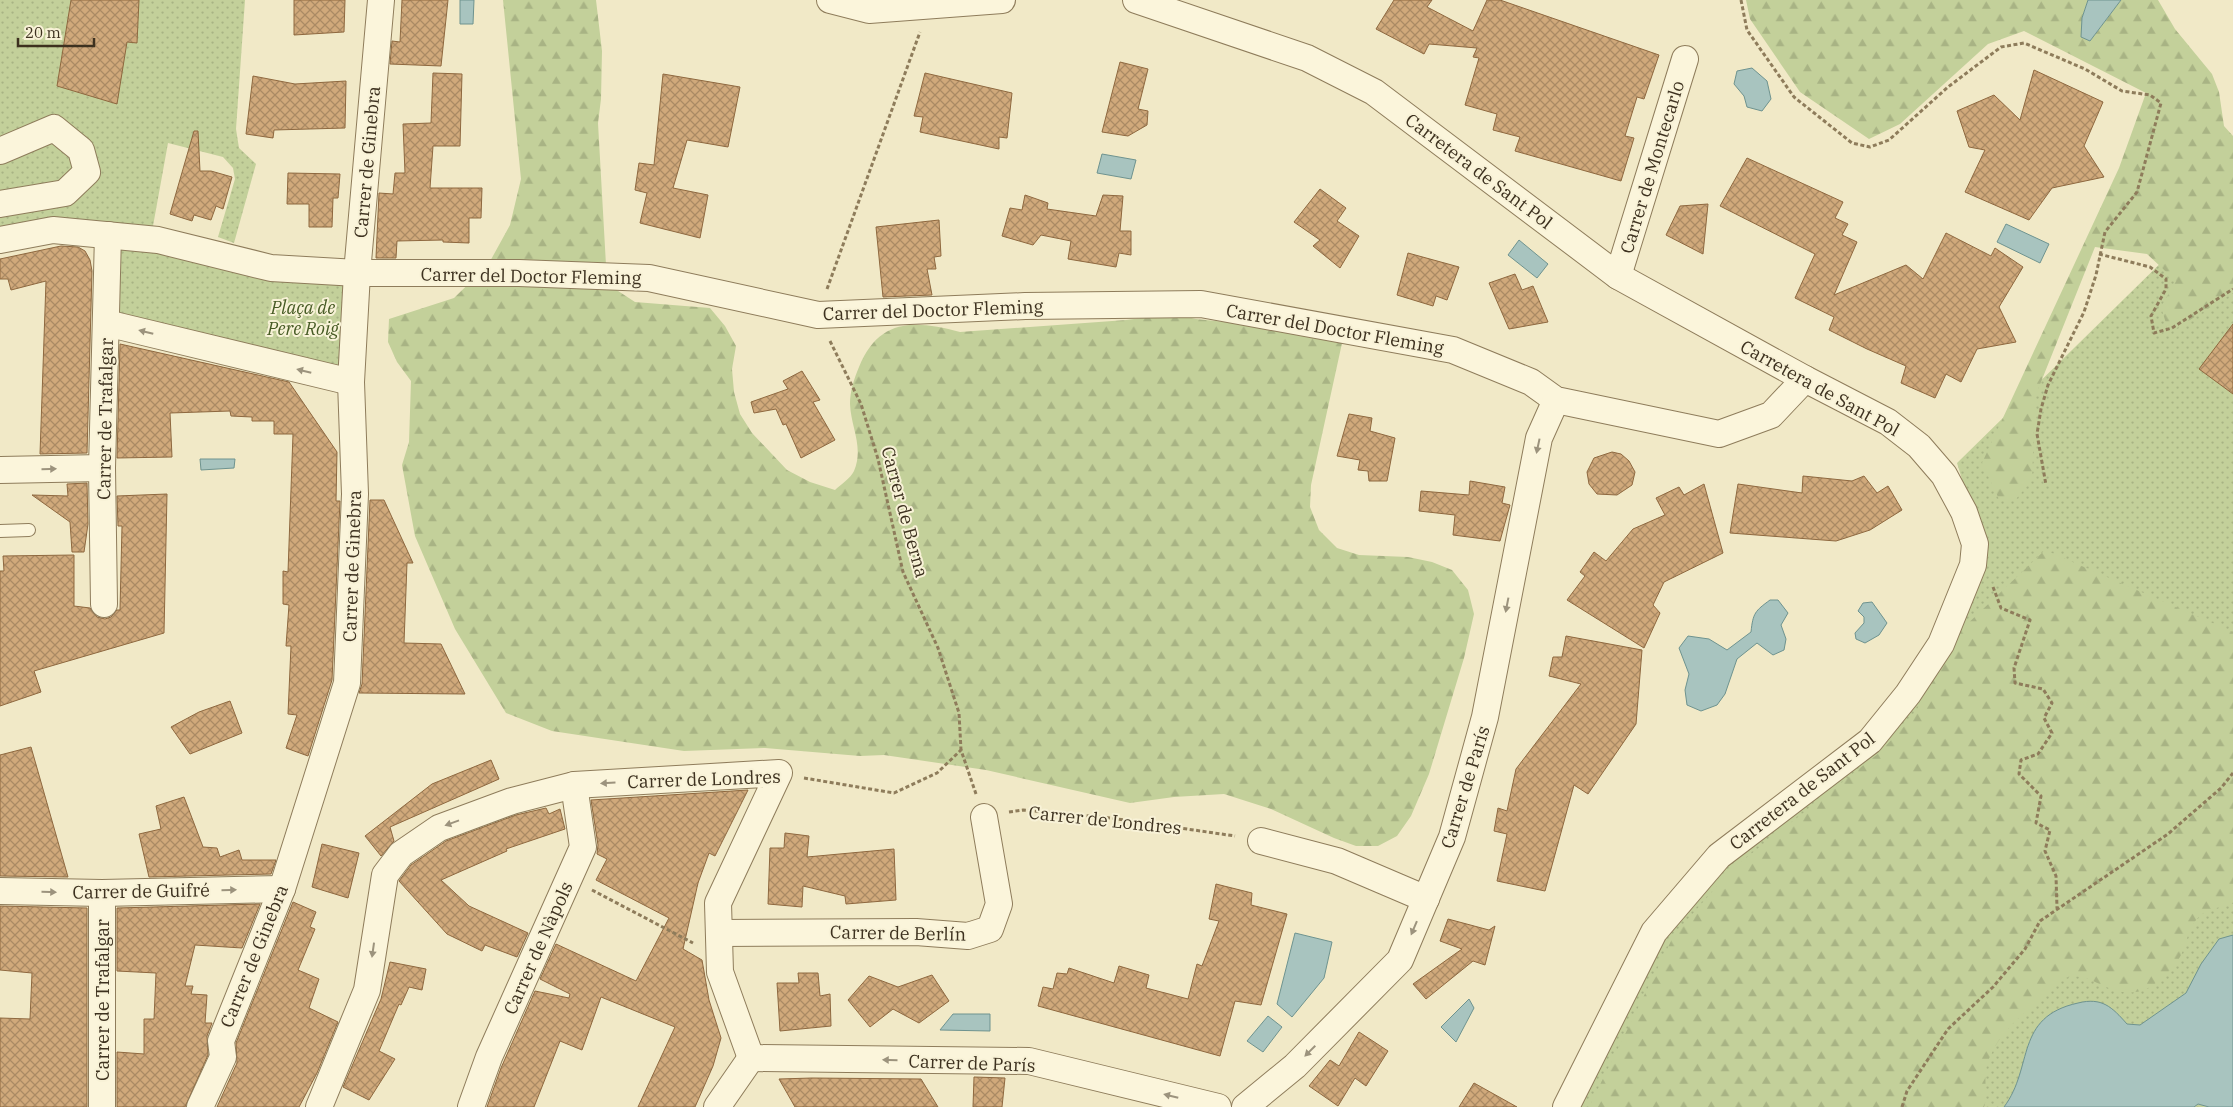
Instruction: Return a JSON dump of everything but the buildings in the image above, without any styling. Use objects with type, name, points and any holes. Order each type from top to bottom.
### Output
[{"type":"street","name":"Carrer de Ginebra","points":[[200,1107],[223,1057],[221,1041],[282,889],[347,684],[355,494],[351,382],[357,273],[381,0]]},
{"type":"street","points":[[830,0],[835,3],[869,10],[1002,0]]},
{"type":"street","name":"Carretera de Sant Pol","points":[[1136,0],[1307,58],[1374,92],[1618,276],[1805,379],[1888,422],[1919,446],[1944,475],[1964,512],[1975,544],[1973,566],[1940,644],[1908,694],[1870,741],[1719,856],[1654,932],[1566,1107]]},
{"type":"street","name":"Carrer de Montecarlo","points":[[1618,276],[1685,59]]},
{"type":"street","points":[[0,151],[54,128],[81,150],[87,172],[65,194],[0,204]]},
{"type":"street","name":"Carrer del Doctor Fleming","points":[[0,240],[53,230],[158,240],[271,268],[357,273],[518,273],[649,278],[818,315],[1025,306],[1201,304],[1453,350],[1531,382],[1556,400],[1719,434],[1771,415],[1805,379]]},
{"type":"street","name":"Carrer de Trafalgar","points":[[104,604],[102,468],[108,235]]},
{"type":"street","points":[[106,323],[351,382]]},
{"type":"street","name":"Carrer de París","points":[[1245,1107],[1295,1066],[1400,960],[1452,837],[1485,717],[1539,438],[1556,400]]},
{"type":"street","points":[[0,470],[102,468]]},
{"type":"street","points":[[717,1107],[751,1058],[720,972],[718,903],[779,773]]},
{"type":"street","name":"Carrer de Londres","points":[[319,1107],[368,990],[385,875],[401,854],[439,828],[512,801],[574,784],[779,773]]},
{"type":"street","name":"Carrer de Nàpols","points":[[471,1107],[489,1057],[583,847],[574,784]]},
{"type":"street","name":"Carrer de Berlín","points":[[719,945],[916,932],[968,936],[990,929],[1000,904],[984,817]]},
{"type":"street","points":[[1261,841],[1337,861],[1426,899]]},
{"type":"street","name":"Carrer de Guifré","points":[[0,890],[102,893],[282,889]]},
{"type":"street","name":"Carrer de Trafalgar","points":[[102,893],[102,1107]]},
{"type":"street","name":"Carrer de París","points":[[751,1058],[1029,1062],[1218,1107]]},
{"type":"lane","points":[[0,531],[29,530]]},
{"type":"path","points":[[1741,0],[1748,30],[1794,97],[1829,127],[1852,143],[1870,147],[1889,140],[1948,87],[2001,47],[2010,44],[2024,43],[2085,69],[2122,91],[2150,94],[2161,103],[2137,192],[2105,232],[2096,275],[2084,312],[2048,385],[2040,409],[2037,434],[2046,485]]},
{"type":"path","points":[[818,315],[930,5]]},
{"type":"path","points":[[2099,254],[2150,267],[2166,279],[2166,289],[2151,316],[2154,333],[2172,328],[2233,289]]},
{"type":"path","name":"Carrer de Berna","points":[[818,315],[861,404],[878,459],[903,572],[938,648],[959,713],[961,750]]},
{"type":"path","points":[[1990,581],[2001,608],[2030,620],[2014,668],[2015,683],[2043,689],[2052,703],[2044,718],[2052,734],[2038,754],[2021,760],[2019,774],[2041,796],[2036,823],[2050,830],[2046,852],[2056,876],[2057,908]]},
{"type":"path","points":[[961,750],[984,817]]},
{"type":"path","name":"Carrer de Londres","points":[[779,773],[894,793],[937,773],[961,750]]},
{"type":"path","points":[[1902,1107],[1907,1091],[1948,1030],[1993,988],[2025,949],[2040,921],[2168,834],[2221,788],[2233,773]]},
{"type":"path","name":"Carrer de Londres","points":[[984,817],[1023,810],[1111,818],[1261,841]]},
{"type":"path","points":[[569,879],[719,945]]},
{"type":"green space","points":[[0,0],[245,0],[236,129],[239,148],[256,164],[234,243],[218,237],[235,179],[233,168],[223,157],[168,143],[153,226],[106,222],[0,228]]},
{"type":"green space","points":[[503,0],[596,0],[602,51],[601,99],[598,123],[606,265],[615,289],[635,302],[710,308],[725,326],[736,346],[732,369],[734,392],[740,414],[752,433],[787,470],[810,482],[835,490],[853,474],[858,454],[850,404],[854,381],[867,351],[877,339],[888,331],[900,327],[928,326],[960,332],[1126,320],[1174,314],[1196,319],[1344,334],[1311,485],[1310,507],[1319,530],[1337,548],[1359,555],[1408,557],[1432,562],[1452,570],[1468,590],[1474,614],[1464,658],[1429,774],[1411,816],[1397,836],[1378,846],[1356,846],[1271,809],[1224,794],[1174,797],[1130,803],[986,770],[884,755],[860,756],[765,748],[684,751],[552,731],[506,713],[455,629],[415,536],[402,465],[409,442],[411,381],[397,362],[388,342],[389,319],[454,298],[488,265],[510,225],[521,179]]},
{"type":"green space","points":[[1746,0],[2088,0],[2082,18],[2090,41],[2121,0],[2158,0],[2175,29],[2212,74],[2219,92],[2224,126],[2233,136],[2233,293],[2169,333],[2161,307],[2176,281],[2147,254],[2095,247],[2035,397],[2032,480],[2016,499],[1999,499],[1982,463],[2119,168],[2146,93],[2024,31],[1988,44],[1900,124],[1869,139],[1800,92],[1750,19]]},
{"type":"green space","points":[[2233,192],[2233,1107],[1579,1107],[1663,937],[1729,860],[1869,752],[1985,554],[1957,463]]},
{"type":"green space","name":"Plaça de Pere Roig","points":[[108,235],[357,273],[351,382],[106,323]]},
{"type":"green space","points":[[2045,550],[2233,632],[2233,903],[2208,910],[2197,919],[2175,965],[2151,987],[2134,992],[2122,992],[2082,977],[2073,976],[2063,979],[2012,1025],[1995,1047],[1986,1067],[1984,1107],[1589,1107],[1674,935],[1732,869],[1879,753],[1912,718],[1961,630]]},
{"type":"water","points":[[460,0],[474,0],[473,24],[460,24]]},
{"type":"water","points":[[2088,0],[2121,0],[2090,41],[2081,37],[2082,18]]},
{"type":"water","points":[[1752,68],[1767,81],[1771,99],[1762,111],[1747,107],[1744,96],[1734,84],[1737,71]]},
{"type":"water","points":[[1102,154],[1136,160],[1131,179],[1097,173]]},
{"type":"water","points":[[2006,224],[2049,244],[2040,263],[1997,242]]},
{"type":"water","points":[[1519,240],[1548,264],[1537,278],[1508,255]]},
{"type":"water","points":[[200,459],[235,459],[234,468],[201,470]]},
{"type":"water","points":[[1770,600],[1778,600],[1788,613],[1781,625],[1786,639],[1784,650],[1773,655],[1757,643],[1737,659],[1725,694],[1717,705],[1701,711],[1687,705],[1685,690],[1689,674],[1679,648],[1688,636],[1709,639],[1727,650],[1751,632],[1756,613]]},
{"type":"water","points":[[1872,602],[1887,623],[1879,635],[1865,643],[1856,639],[1855,633],[1864,623],[1864,617],[1858,611],[1863,603]]},
{"type":"water","points":[[1295,933],[1332,942],[1324,978],[1292,1017],[1277,1004]]},
{"type":"water","points":[[2233,935],[2233,1107],[2209,1107],[2198,1104],[2194,1107],[2004,1107],[2013,1092],[2028,1045],[2034,1032],[2044,1020],[2058,1010],[2086,1001],[2094,1001],[2111,1008],[2127,1024],[2140,1025],[2186,993],[2201,964],[2219,939]]},
{"type":"water","points":[[1469,999],[1474,1008],[1456,1042],[1441,1027]]},
{"type":"water","points":[[953,1014],[990,1014],[990,1031],[940,1030]]},
{"type":"water","points":[[1268,1016],[1282,1027],[1263,1052],[1247,1041]]}]
